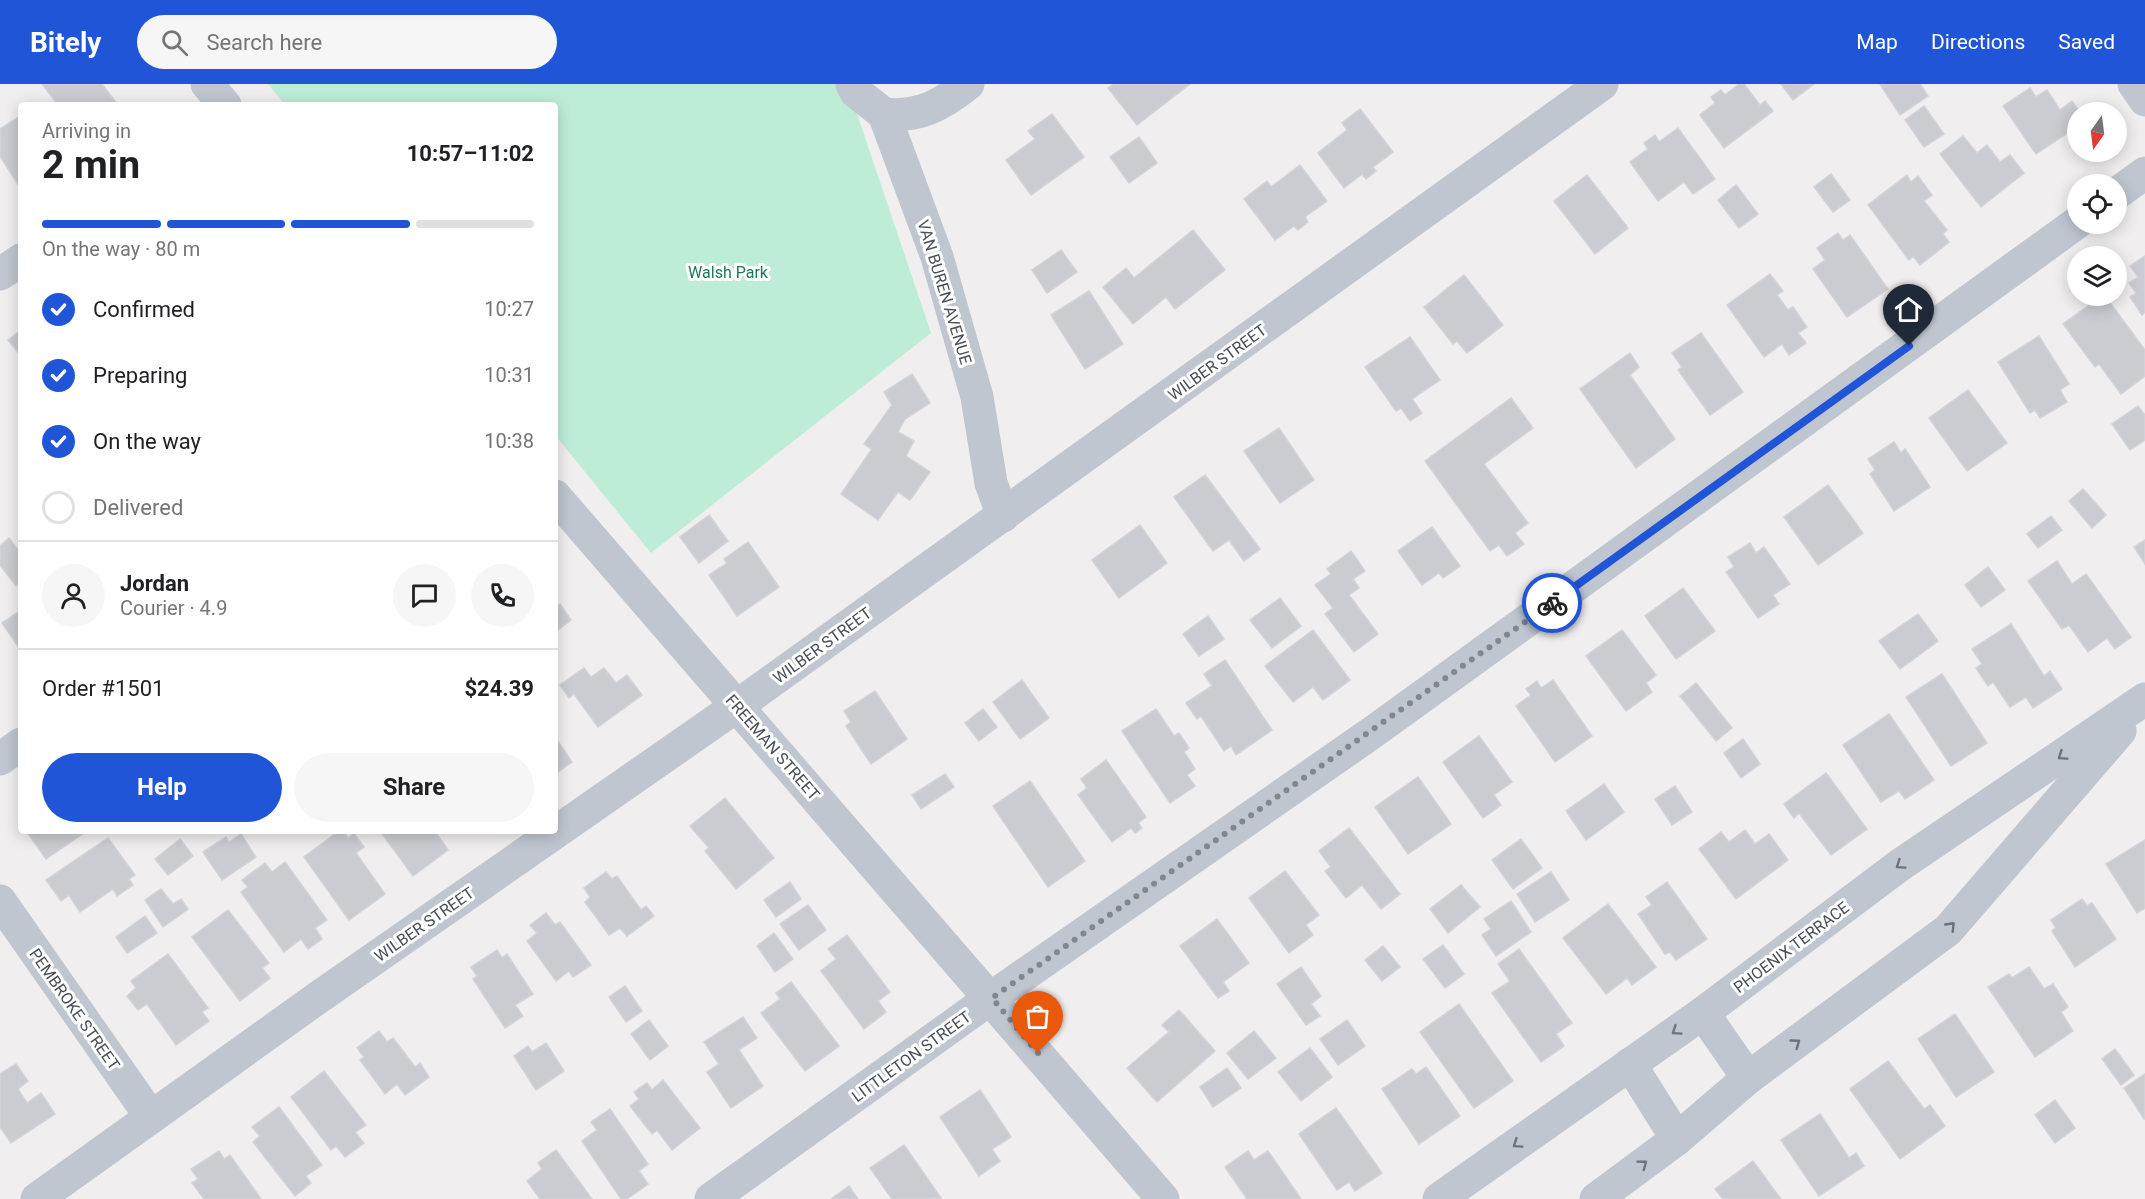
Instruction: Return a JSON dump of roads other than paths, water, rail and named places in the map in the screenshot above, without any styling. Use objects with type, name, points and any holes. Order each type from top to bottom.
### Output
[{"type":"street","points":[[207,84],[222,102]]},
{"type":"street","points":[[852,84],[856,92],[884,114],[916,114],[936,107],[968,84]]},
{"type":"street","name":"WILBER STREET","points":[[558,832],[1003,516],[1602,84]]},
{"type":"street","points":[[2134,84],[2145,100]]},
{"type":"street","name":"VAN BUREN AVENUE","points":[[884,114],[937,257],[977,397],[990,483],[1003,516]]},
{"type":"street","points":[[2127,186],[2145,173]]},
{"type":"street","name":"LITTLETON STREET","points":[[711,1199],[992,998],[1372,732],[2067,230]]},
{"type":"street","points":[[0,274],[18,262]]},
{"type":"street","name":"FREEMAN STREET","points":[[558,499],[992,998],[1163,1199]]},
{"type":"street","name":"PHOENIX TERRACE","points":[[1439,1199],[1702,1013],[1900,865],[2145,702]]},
{"type":"street","name":"PHOENIX TERRACE","points":[[1596,1199],[1677,1138],[1748,1078],[1948,930],[2145,702]]},
{"type":"street","points":[[0,759],[18,746]]},
{"type":"street","name":"WILBER STREET","points":[[37,1199],[555,834]]},
{"type":"street","name":"PEMBROKE STREET","points":[[0,901],[151,1118]]},
{"type":"street","points":[[1702,1013],[1748,1078]]},
{"type":"street","points":[[1630,1064],[1677,1138]]},
{"type":"park label","name":"Walsh Park","points":[[728,272]]}]
